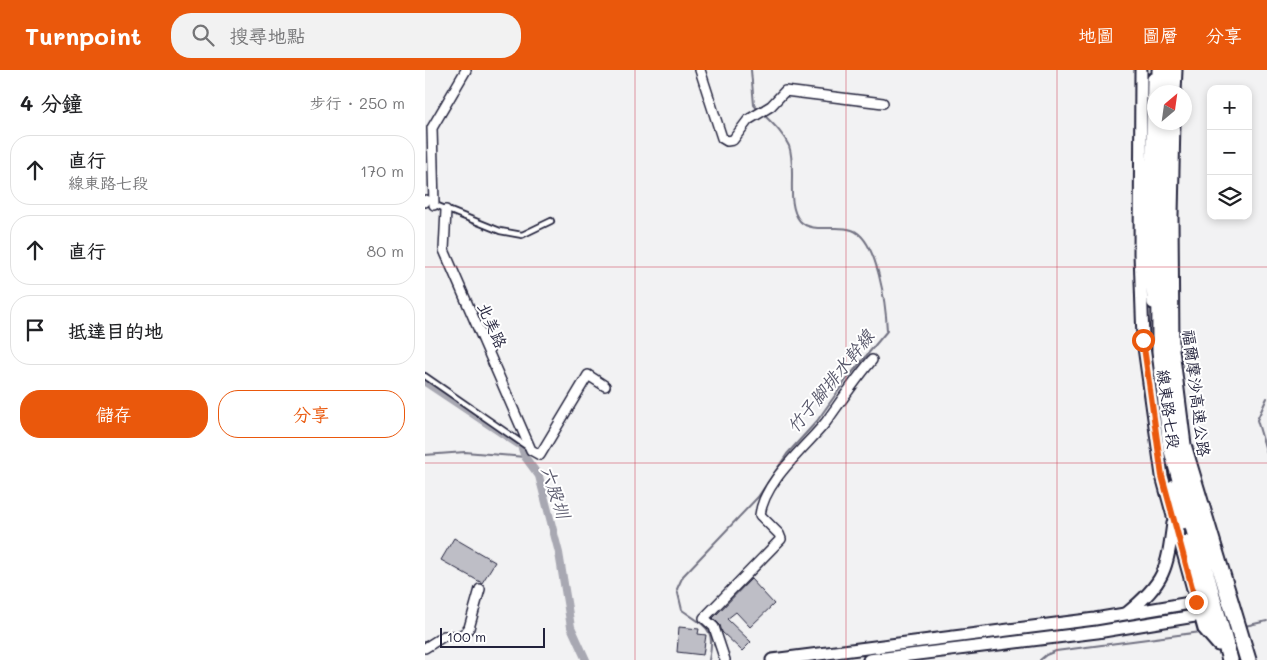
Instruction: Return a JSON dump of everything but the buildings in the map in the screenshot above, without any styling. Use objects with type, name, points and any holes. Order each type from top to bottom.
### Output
[{"type":"highway","points":[[1160,70],[1160,85]]},
{"type":"highway","points":[[1173,85],[1174,70]]},
{"type":"highway","name":"福爾摩沙高速公路","points":[[1159,130],[1160,351],[1171,447],[1230,660]]},
{"type":"highway","name":"福爾摩沙高速公路","points":[[1172,130],[1169,215],[1171,350],[1183,445],[1248,660]]},
{"type":"main road","name":"線東路七段","points":[[1125,614],[1148,596],[1161,578],[1168,562],[1174,516],[1162,476],[1146,340],[1140,253],[1141,70]]},
{"type":"main road","name":"線東路七段","points":[[1153,70],[1150,244],[1159,374],[1167,452],[1201,603],[1218,644]]},
{"type":"main road","points":[[1174,516],[1201,603],[1204,629],[1218,644]]},
{"type":"main road","points":[[772,660],[1201,603]]},
{"type":"main road","points":[[869,660],[1097,632],[1201,616]]},
{"type":"main road","points":[[1095,618],[1097,632]]},
{"type":"street","points":[[427,202],[432,128],[466,70]]},
{"type":"street","points":[[700,70],[722,138],[727,141],[733,140],[748,120],[767,108],[785,91],[883,103]]},
{"type":"street","name":"北美路","points":[[446,210],[444,250],[531,450]]},
{"type":"street","points":[[725,660],[714,627],[703,618],[781,539],[779,534],[760,515],[762,502],[803,447],[825,422],[851,384],[872,360]]},
{"type":"street","points":[[531,450],[540,455],[588,375],[605,386]]},
{"type":"street","points":[[425,648],[444,636],[465,634],[469,628],[480,589]]},
{"type":"street","points":[[1218,644],[1225,660]]},
{"type":"lane","points":[[427,202],[500,231],[522,235],[551,221]]},
{"type":"lane","points":[[425,376],[531,450]]},
{"type":"waterway","name":"竹子腳排水幹線","points":[[751,70],[754,105],[759,111]]},
{"type":"waterway","name":"竹子腳排水幹線","points":[[709,660],[711,641],[707,629],[682,610],[677,589],[683,576],[758,497],[787,454],[817,421],[846,380],[887,331],[885,306],[879,275],[868,246],[861,236],[852,230],[846,228],[811,227],[800,221],[793,205],[792,165],[789,146],[781,133],[763,114]]},
{"type":"waterway","name":"六股圳","points":[[425,382],[521,446],[525,457],[539,476],[559,553],[571,627],[586,660]]},
{"type":"waterway","points":[[1267,398],[1257,420],[1267,454]]},
{"type":"waterway","points":[[425,455],[465,452],[525,457]]},
{"type":"waterway","points":[[1245,626],[1267,621]]},
{"type":"waterway","points":[[1040,660],[1056,651],[1201,632]]},
{"type":"route","points":[[1143,340],[1162,476],[1196,602]]}]
